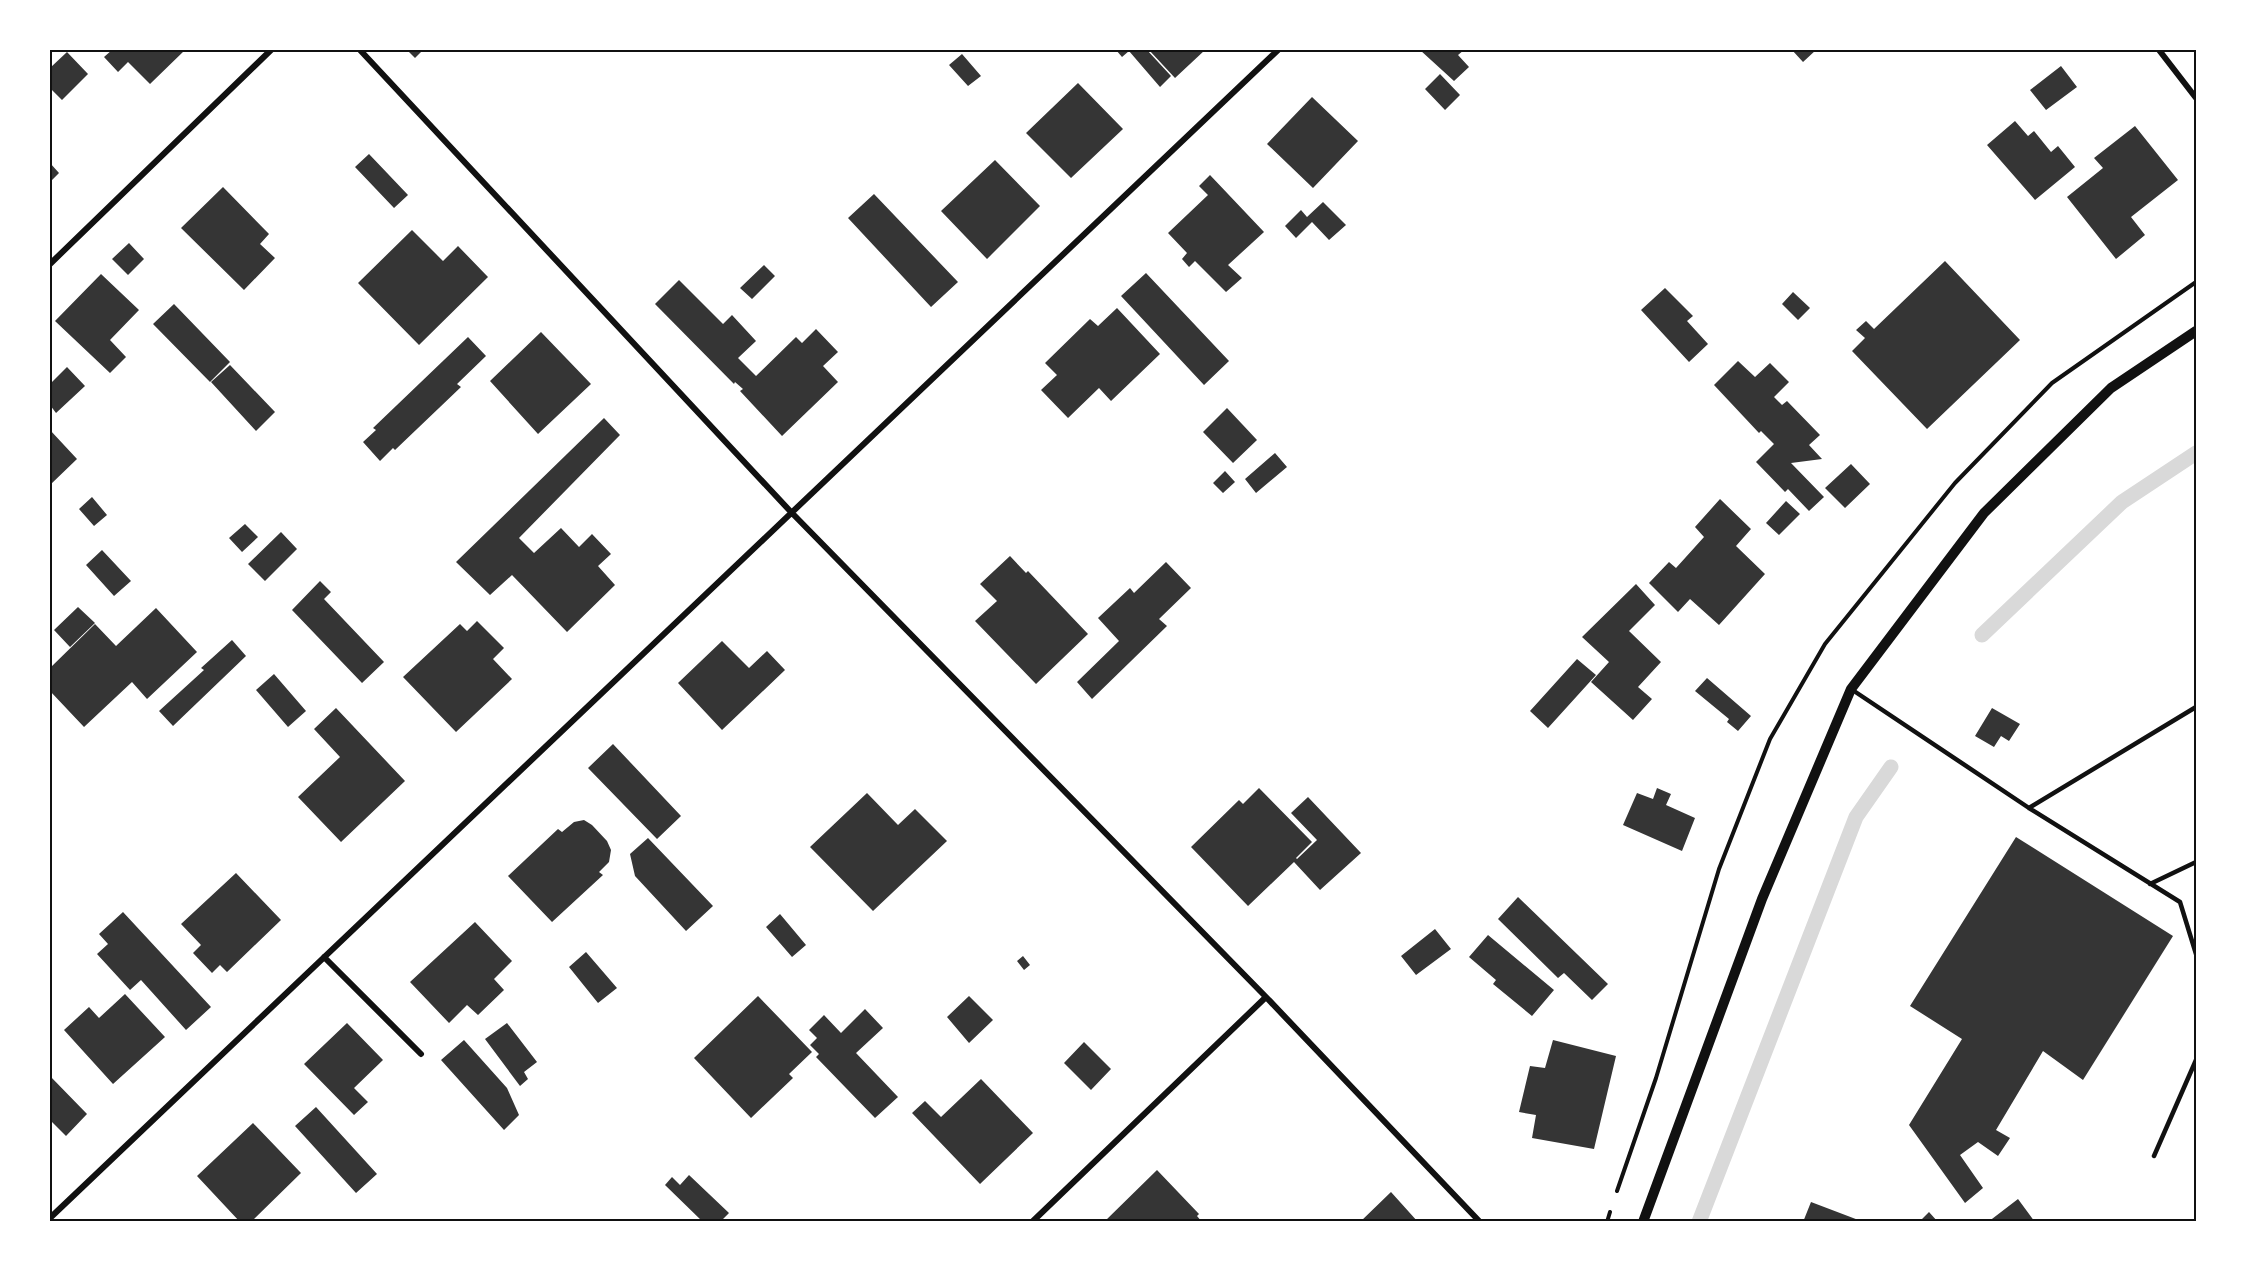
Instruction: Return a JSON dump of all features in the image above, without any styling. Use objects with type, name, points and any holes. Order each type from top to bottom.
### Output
[{"type":"street","points":[[50,264],[271,50]]},
{"type":"street","points":[[360,50],[791,512],[1266,998],[1480,1221]]},
{"type":"street","points":[[50,1218],[1278,50]]},
{"type":"street","points":[[2159,50],[2196,98]]},
{"type":"street","points":[[1643,1221],[1762,899],[1851,689],[1984,513],[2110,388],[2196,331]]},
{"type":"street","points":[[324,957],[421,1054]]},
{"type":"street","points":[[1032,1221],[1266,998]]},
{"type":"lane","points":[[1851,689],[2029,807],[2180,902],[2196,954]]},
{"type":"lane","points":[[2029,807],[2196,707]]},
{"type":"lane","points":[[2150,884],[2196,862]]},
{"type":"lane","points":[[2154,1155],[2196,1060]]},
{"type":"building","points":[[112,50],[185,50],[150,84],[128,62],[118,72],[104,57]]},
{"type":"building","points":[[407,50],[423,50],[415,58]]},
{"type":"building","points":[[1116,50],[1147,50],[1171,76],[1160,87],[1129,51],[1122,57]]},
{"type":"building","points":[[1149,50],[1205,50],[1175,78]]},
{"type":"building","points":[[1420,50],[1464,50],[1458,55],[1469,67],[1454,81]]},
{"type":"building","points":[[1792,50],[1816,50],[1803,62]]},
{"type":"building","points":[[67,52],[88,74],[62,100],[50,88],[50,68]]},
{"type":"building","points":[[962,54],[981,76],[968,86],[949,65]]},
{"type":"building","points":[[2061,66],[2077,87],[2046,110],[2030,90]]},
{"type":"building","points":[[1440,74],[1460,95],[1445,110],[1425,89]]},
{"type":"building","points":[[1078,83],[1123,129],[1071,178],[1026,133]]},
{"type":"building","points":[[1312,97],[1358,141],[1313,188],[1267,144]]},
{"type":"building","points":[[2015,121],[2028,136],[2034,131],[2051,152],[2058,146],[2075,167],[2035,200],[1987,145]]},
{"type":"building","points":[[2135,126],[2178,180],[2131,217],[2145,235],[2116,259],[2067,197],[2103,168],[2094,158]]},
{"type":"building","points":[[369,154],[408,195],[394,208],[355,167]]},
{"type":"building","points":[[995,160],[1040,206],[987,259],[941,211]]},
{"type":"building","points":[[50,163],[59,173],[50,182]]},
{"type":"building","points":[[1210,175],[1264,232],[1228,265],[1242,278],[1226,292],[1195,261],[1189,267],[1182,259],[1187,253],[1168,233],[1208,195],[1199,186]]},
{"type":"building","points":[[223,187],[269,234],[260,244],[275,258],[244,290],[181,228]]},
{"type":"building","points":[[874,194],[958,282],[931,307],[848,218]]},
{"type":"building","points":[[1323,202],[1346,225],[1329,240],[1312,222],[1296,238],[1285,226],[1301,210],[1307,217]]},
{"type":"building","points":[[412,230],[443,261],[458,246],[488,277],[419,345],[358,283]]},
{"type":"building","points":[[129,243],[144,259],[128,275],[112,259]]},
{"type":"building","points":[[1945,261],[2020,340],[1927,429],[1852,351],[1865,338],[1856,330],[1866,321],[1874,329]]},
{"type":"building","points":[[764,265],[775,276],[752,299],[740,288]]},
{"type":"building","points":[[1146,273],[1229,361],[1204,385],[1121,296]]},
{"type":"building","points":[[101,274],[139,310],[110,340],[126,357],[110,373],[55,321]]},
{"type":"building","points":[[679,280],[723,324],[732,315],[756,341],[738,358],[756,376],[796,337],[802,343],[816,329],[838,352],[823,366],[838,382],[782,436],[740,391],[743,389],[735,382],[734,384],[655,304]]},
{"type":"building","points":[[1665,288],[1693,316],[1687,321],[1708,344],[1689,362],[1641,310]]},
{"type":"building","points":[[1793,292],[1810,308],[1798,320],[1782,304]]},
{"type":"building","points":[[174,304],[230,362],[210,382],[153,324]]},
{"type":"building","points":[[1117,308],[1160,354],[1111,401],[1099,388],[1068,418],[1041,390],[1057,375],[1045,363],[1090,319],[1098,326]]},
{"type":"building","points":[[541,332],[591,384],[538,434],[490,381]]},
{"type":"building","points":[[468,337],[486,356],[457,384],[461,387],[395,450],[393,448],[380,461],[363,442],[376,430],[373,428]]},
{"type":"building","points":[[1738,361],[1755,377],[1770,363],[1789,382],[1774,397],[1782,405],[1787,401],[1820,435],[1809,445],[1822,459],[1791,463],[1824,497],[1809,511],[1788,489],[1785,492],[1756,462],[1774,444],[1761,431],[1759,433],[1714,385]]},
{"type":"building","points":[[230,365],[275,412],[256,431],[211,382]]},
{"type":"building","points":[[67,367],[85,386],[56,413],[50,405],[50,384]]},
{"type":"building","points":[[1227,408],[1257,440],[1233,463],[1203,432]]},
{"type":"building","points":[[604,418],[620,435],[519,538],[534,553],[561,528],[579,547],[592,534],[611,554],[598,566],[615,585],[567,632],[512,575],[490,595],[456,562]]},
{"type":"building","points":[[50,430],[77,459],[50,485]]},
{"type":"building","points":[[1275,453],[1287,467],[1256,493],[1245,479]]},
{"type":"building","points":[[1851,464],[1870,484],[1845,508],[1825,488]]},
{"type":"building","points":[[1225,471],[1235,482],[1223,493],[1213,483]]},
{"type":"building","points":[[92,497],[107,515],[94,526],[79,509]]},
{"type":"building","points":[[1720,499],[1751,529],[1736,546],[1765,574],[1719,625],[1690,599],[1678,612],[1649,583],[1669,562],[1676,568],[1704,537],[1695,527]]},
{"type":"building","points":[[1786,501],[1800,514],[1779,535],[1766,523]]},
{"type":"building","points":[[245,524],[258,537],[242,552],[229,538]]},
{"type":"building","points":[[281,532],[297,549],[265,581],[248,564]]},
{"type":"building","points":[[102,550],[131,581],[114,596],[86,565]]},
{"type":"building","points":[[1010,556],[1026,573],[1028,571],[1088,634],[1036,684],[975,621],[997,601],[980,584]]},
{"type":"building","points":[[1166,562],[1191,588],[1159,619],[1167,626],[1092,699],[1077,682],[1119,641],[1098,618],[1130,588],[1134,593]]},
{"type":"building","points":[[320,581],[331,592],[324,599],[384,662],[362,683],[292,610]]},
{"type":"building","points":[[1636,584],[1655,605],[1629,631],[1661,662],[1638,687],[1652,699],[1633,720],[1591,682],[1609,662],[1582,637]]},
{"type":"building","points":[[78,607],[95,623],[70,647],[54,630]]},
{"type":"building","points":[[156,608],[197,652],[147,699],[132,682],[84,727],[50,691],[50,668],[95,624],[116,646]]},
{"type":"building","points":[[477,621],[504,648],[493,659],[512,679],[456,732],[403,677],[460,624],[467,631]]},
{"type":"building","points":[[232,640],[246,656],[173,726],[159,711],[204,670],[201,668]]},
{"type":"building","points":[[722,641],[749,668],[767,651],[785,670],[722,730],[678,683]]},
{"type":"building","points":[[1577,659],[1596,675],[1548,728],[1530,711]]},
{"type":"building","points":[[274,674],[306,711],[288,727],[256,690]]},
{"type":"building","points":[[1707,678],[1751,716],[1738,731],[1727,722],[1729,719],[1695,691]]},
{"type":"building","points":[[336,708],[405,781],[341,842],[298,797],[340,757],[314,729]]},
{"type":"building","points":[[1992,708],[2020,724],[2009,741],[2001,736],[1994,747],[1975,736]]},
{"type":"building","points":[[613,744],[681,816],[657,839],[588,768]]},
{"type":"building","points":[[1259,788],[1312,842],[1297,859],[1317,840],[1291,813],[1308,797],[1361,853],[1320,890],[1294,862],[1248,906],[1191,847],[1239,800],[1243,804]]},
{"type":"building","points":[[1657,788],[1671,794],[1666,805],[1695,818],[1682,851],[1623,825],[1637,793],[1653,799]]},
{"type":"building","points":[[867,793],[898,825],[915,809],[947,841],[873,911],[810,847]]},
{"type":"building","points":[[584,820],[607,841],[611,850],[609,862],[599,872],[603,875],[552,922],[508,876],[558,829],[562,832],[574,822]]},
{"type":"building","points":[[2016,837],[2173,936],[2083,1080],[2043,1051],[1996,1130],[2010,1138],[1998,1156],[1978,1142],[1960,1155],[1983,1188],[1965,1203],[1909,1125],[1962,1039],[1910,1006]]},
{"type":"building","points":[[648,838],[713,906],[686,931],[635,876],[630,854]]},
{"type":"building","points":[[236,873],[281,920],[227,972],[220,965],[212,973],[193,953],[201,945],[181,924]]},
{"type":"building","points":[[1518,897],[1608,984],[1592,1000],[1564,973],[1558,978],[1498,919]]},
{"type":"building","points":[[123,912],[211,1007],[186,1030],[141,980],[130,990],[97,954],[108,944],[99,934]]},
{"type":"building","points":[[780,914],[806,945],[792,957],[766,927]]},
{"type":"building","points":[[475,922],[512,961],[494,979],[504,990],[478,1015],[467,1005],[449,1023],[410,982]]},
{"type":"building","points":[[1435,929],[1451,949],[1416,975],[1401,956]]},
{"type":"building","points":[[1488,935],[1554,990],[1532,1016],[1493,984],[1496,980],[1469,957]]},
{"type":"building","points":[[586,952],[617,988],[598,1003],[569,967]]},
{"type":"building","points":[[1023,956],[1030,965],[1024,970],[1017,961]]},
{"type":"building","points":[[125,994],[165,1037],[113,1084],[64,1030],[89,1007],[99,1018]]},
{"type":"building","points":[[758,996],[812,1052],[789,1074],[793,1078],[751,1118],[694,1058]]},
{"type":"building","points":[[969,996],[993,1020],[969,1043],[947,1017]]},
{"type":"building","points":[[865,1009],[883,1028],[856,1053],[898,1097],[875,1118],[816,1057],[819,1054],[810,1045],[817,1038],[809,1030],[824,1015],[841,1033]]},
{"type":"building","points":[[347,1023],[383,1060],[354,1088],[368,1102],[354,1115],[304,1064]]},
{"type":"building","points":[[507,1023],[537,1062],[524,1072],[528,1079],[520,1086],[485,1039]]},
{"type":"building","points":[[464,1040],[507,1088],[519,1115],[504,1130],[441,1060]]},
{"type":"building","points":[[1553,1040],[1616,1056],[1594,1149],[1532,1138],[1536,1115],[1519,1112],[1530,1066],[1545,1068]]},
{"type":"building","points":[[1084,1042],[1111,1069],[1091,1090],[1064,1063]]},
{"type":"building","points":[[50,1076],[87,1114],[66,1136],[50,1120]]},
{"type":"building","points":[[981,1079],[1033,1133],[980,1184],[912,1113],[925,1101],[941,1117]]},
{"type":"building","points":[[316,1107],[377,1174],[356,1193],[295,1126]]},
{"type":"building","points":[[253,1123],[301,1173],[251,1222],[240,1222],[197,1176]]},
{"type":"building","points":[[1157,1170],[1199,1214],[1197,1216],[1202,1222],[1104,1222]]},
{"type":"building","points":[[689,1175],[729,1213],[720,1222],[703,1222],[665,1185],[672,1177],[680,1185]]},
{"type":"building","points":[[1391,1192],[1418,1222],[1360,1222]]},
{"type":"building","points":[[2018,1199],[2035,1222],[1988,1222]]},
{"type":"building","points":[[1811,1202],[1861,1221],[1803,1222]]},
{"type":"building","points":[[1929,1212],[1938,1222],[1919,1222]]},
{"type":"waterway","points":[[1982,635],[2122,502],[2196,453]]},
{"type":"waterway","points":[[1699,1222],[1856,817],[1891,767]]}]
